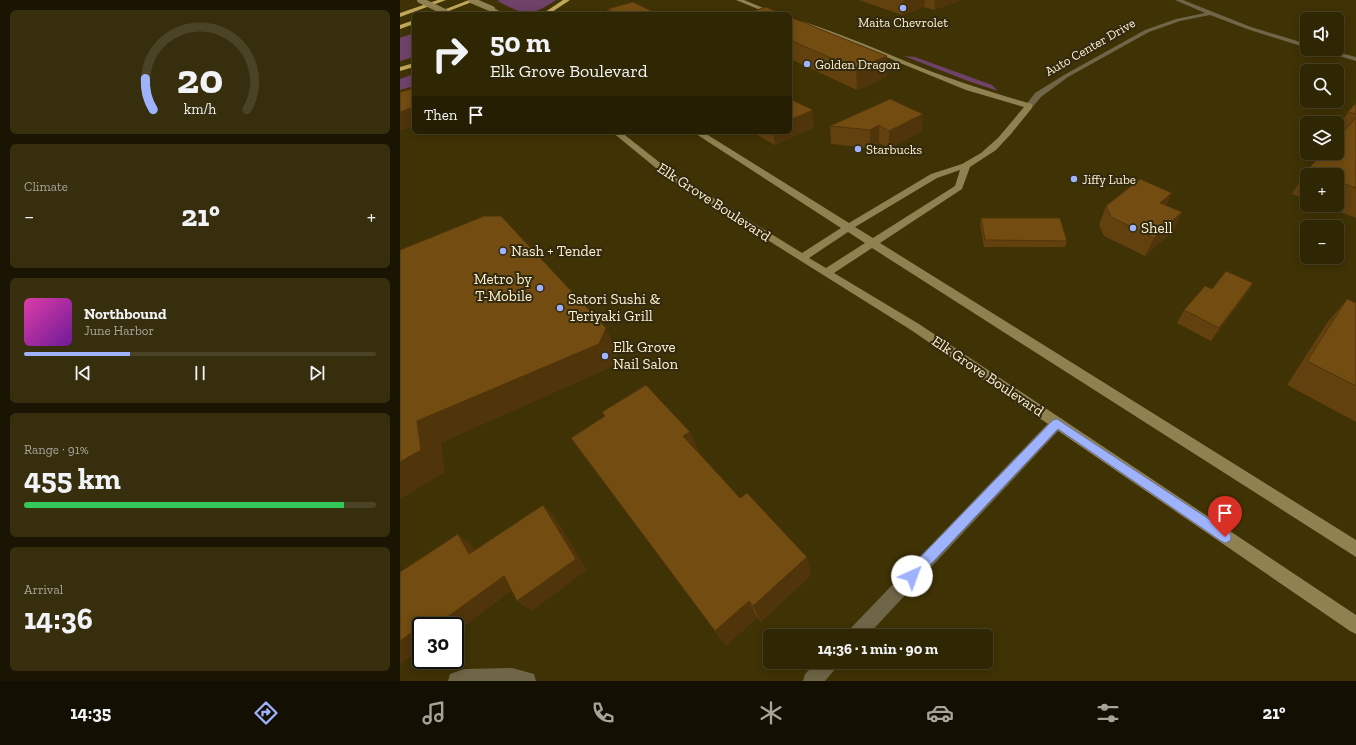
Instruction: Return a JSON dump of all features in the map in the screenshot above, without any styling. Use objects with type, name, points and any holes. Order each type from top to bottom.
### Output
[{"type":"highway","points":[[400,15],[444,0]]},
{"type":"highway","points":[[441,12],[474,0]]},
{"type":"highway","points":[[547,12],[566,0]]},
{"type":"highway","points":[[400,27],[412,23]]},
{"type":"highway","points":[[400,69],[412,66]]},
{"type":"main road","points":[[420,0],[445,12]]},
{"type":"main road","points":[[471,0],[497,12]]},
{"type":"main road","points":[[739,0],[770,12]]},
{"type":"main road","points":[[792,21],[864,45],[969,88],[1029,106]]},
{"type":"main road","name":"Auto Center Drive","points":[[802,258],[847,228],[936,175],[966,166],[1000,141],[1029,106]]},
{"type":"main road","name":"Elk Grove Boulevard","points":[[619,134],[670,175],[915,327],[1356,625]]},
{"type":"main road","points":[[700,134],[1356,550]]},
{"type":"main road","points":[[826,273],[959,188],[966,166]]},
{"type":"street","points":[[1178,0],[1249,28],[1300,44]]},
{"type":"street","name":"Auto Center Drive","points":[[1029,106],[1038,95],[1066,76],[1147,31],[1178,20],[1211,13]]},
{"type":"street","points":[[1344,56],[1356,59]]},
{"type":"street","points":[[862,629],[1057,423]]},
{"type":"street","points":[[812,681],[823,669]]},
{"type":"street","points":[[457,681],[464,678],[512,677],[527,681]]},
{"type":"shaded area","points":[[556,0],[539,10],[533,12],[521,12],[497,1]]},
{"type":"shaded area","points":[[412,34],[412,58],[400,61],[400,38]]},
{"type":"shaded area","points":[[904,56],[915,57],[992,85],[998,91],[968,81]]},
{"type":"shaded area","points":[[412,75],[412,87],[400,90],[400,79]]},
{"type":"building","points":[[633,2],[654,12],[613,12],[607,9]]},
{"type":"building","points":[[766,7],[777,12],[750,12]]},
{"type":"building","points":[[792,18],[887,56],[856,69],[792,41]]},
{"type":"building","points":[[412,89],[412,108],[400,112],[400,92]]},
{"type":"building","points":[[890,99],[923,114],[889,131],[879,125],[870,130],[830,126]]},
{"type":"building","points":[[792,100],[813,110],[792,119]]},
{"type":"building","points":[[1356,103],[1356,114],[1348,112]]},
{"type":"building","points":[[1356,118],[1356,188],[1344,184],[1344,168],[1309,168],[1316,160],[1344,160],[1344,131]]},
{"type":"building","points":[[1140,179],[1172,193],[1160,203],[1182,212],[1154,238],[1111,217],[1106,206]]},
{"type":"building","points":[[484,216],[501,216],[606,328],[599,344],[417,421],[421,450],[400,462],[400,250]]},
{"type":"building","points":[[981,218],[1060,218],[1067,241],[985,240]]},
{"type":"building","points":[[1226,271],[1253,283],[1219,328],[1184,310],[1205,286],[1212,289]]},
{"type":"building","points":[[1347,299],[1356,303],[1356,386],[1307,361]]},
{"type":"building","points":[[646,385],[690,432],[683,436],[740,498],[747,493],[807,557],[753,606],[749,601],[715,631],[571,438],[605,416],[602,412]]},
{"type":"building","points":[[543,505],[576,559],[517,601],[504,576],[447,617],[412,617],[412,632],[400,641],[400,572],[458,534],[469,554]]},
{"type":"place","name":"Maita Chevrolet","points":[[903,8]]},
{"type":"place","name":"Golden Dragon","points":[[807,64]]},
{"type":"place","name":"Starbucks","points":[[858,149]]},
{"type":"place","name":"Jiffy Lube","points":[[1074,179]]},
{"type":"place","name":"Shell","points":[[1133,228]]},
{"type":"place","name":"Nash + Tender","points":[[503,251]]},
{"type":"place","name":"Metro by T-Mobile","points":[[540,288]]},
{"type":"place","name":"Satori Sushi & Teriyaki Grill","points":[[560,308]]},
{"type":"place","name":"Elk Grove Nail Salon","points":[[605,356]]},
{"type":"route","points":[[912,576],[1057,423],[1225,537]]}]
